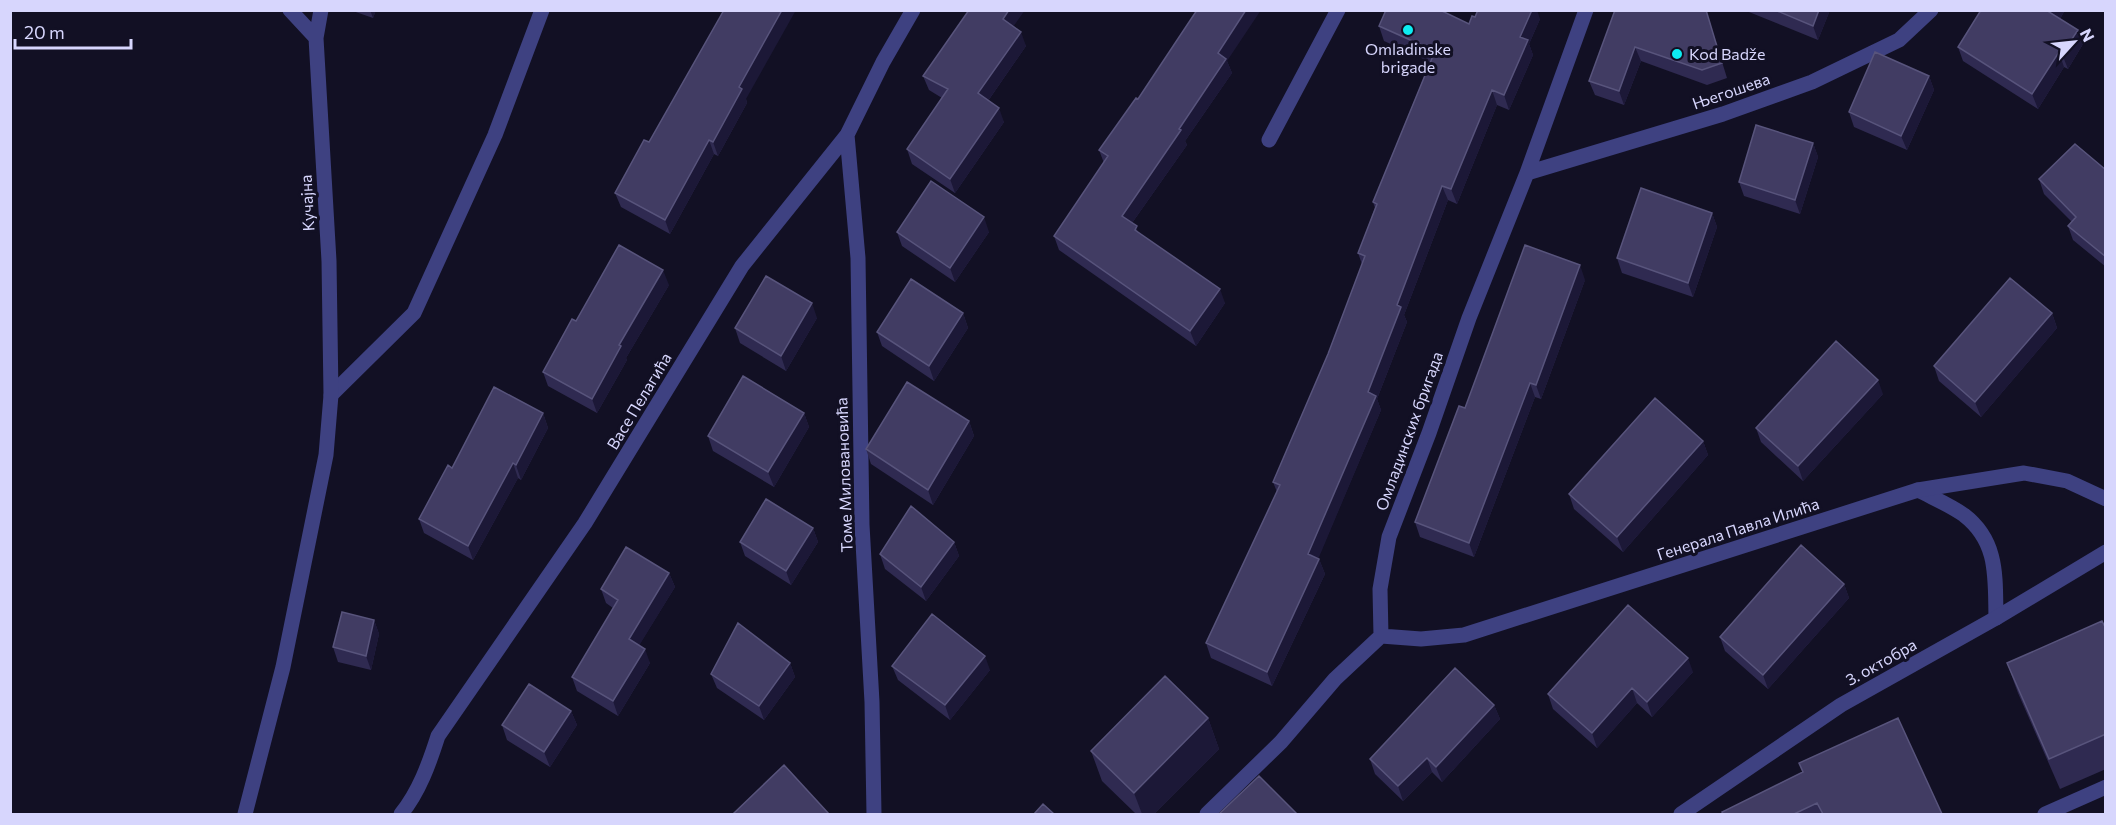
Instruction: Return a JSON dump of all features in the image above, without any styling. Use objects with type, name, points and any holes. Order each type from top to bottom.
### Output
[{"type":"street","points":[[290,10],[316,38]]},
{"type":"street","name":"Кучајна","points":[[245,814],[285,656],[326,455],[331,395],[328,261],[316,38],[321,10]]},
{"type":"street","points":[[331,395],[414,313],[495,135],[542,10]]},
{"type":"street","name":"Васе Пелагића","points":[[400,814],[408,805],[427,769],[438,736],[585,523],[742,266],[847,135],[883,62],[913,10]]},
{"type":"street","points":[[1269,140],[1338,10]]},
{"type":"street","name":"Омладинских бригада","points":[[1381,636],[1380,589],[1389,537],[1429,433],[1469,318],[1527,173],[1586,10]]},
{"type":"street","name":"Његошева","points":[[1527,173],[1723,114],[1812,82],[1899,40],[1931,10]]},
{"type":"street","name":"Томе Миловановића","points":[[847,135],[858,258],[862,525],[872,702],[873,814]]},
{"type":"street","name":"Генерала Павла Илића","points":[[1381,636],[1421,639],[1464,635],[1918,490],[2024,473],[2067,481],[2106,499]]},
{"type":"street","points":[[1918,490],[1963,514],[1980,530],[1990,548],[1994,570],[1996,618]]},
{"type":"street","name":"3. октобра","points":[[1681,814],[1841,705],[1996,618],[2106,552]]},
{"type":"street","points":[[1207,814],[1281,742],[1335,679],[1381,636]]},
{"type":"street","points":[[2045,814],[2106,787]]},
{"type":"building","points":[[724,10],[782,10],[739,87],[742,89],[713,142],[709,140],[665,220],[615,193],[644,140],[649,142]]},
{"type":"building","points":[[969,10],[1009,10],[1003,19],[1021,32],[978,93],[999,108],[950,179],[907,149],[948,89],[923,76]]},
{"type":"building","points":[[1197,10],[1246,10],[1218,53],[1226,59],[1122,216],[1137,226],[1135,230],[1220,289],[1190,331],[1054,236],[1108,156],[1099,150],[1136,98],[1138,99]]},
{"type":"building","points":[[1386,10],[1440,10],[1469,24],[1472,16],[1475,17],[1478,10],[1532,10],[1520,37],[1528,40],[1504,95],[1492,90],[1451,189],[1442,186],[1397,305],[1401,307],[1368,392],[1376,396],[1308,554],[1319,559],[1267,672],[1206,643],[1280,485],[1273,482],[1328,354],[1365,256],[1358,253],[1377,204],[1373,202],[1435,51],[1379,26]]},
{"type":"building","points":[[1615,10],[1706,10],[1722,63],[1702,70],[1635,47],[1619,91],[1589,81]]},
{"type":"building","points":[[1775,10],[1819,10],[1813,26]]},
{"type":"building","points":[[1981,10],[2050,10],[2049,12],[2078,30],[2062,54],[2059,52],[2032,94],[1958,47]]},
{"type":"building","points":[[1875,52],[1929,76],[1901,136],[1849,112]]},
{"type":"building","points":[[1756,125],[1813,143],[1795,200],[1739,182]]},
{"type":"building","points":[[2075,144],[2106,170],[2106,257],[2068,226],[2076,217],[2039,179]]},
{"type":"building","points":[[931,181],[984,217],[950,268],[897,232]]},
{"type":"building","points":[[1641,188],[1712,213],[1688,283],[1617,258]]},
{"type":"building","points":[[619,245],[663,270],[619,345],[621,346],[592,399],[543,372],[572,319],[576,321]]},
{"type":"building","points":[[1525,245],[1580,265],[1536,385],[1530,383],[1469,543],[1415,522],[1459,406],[1465,408]]},
{"type":"building","points":[[766,276],[812,303],[781,356],[735,328]]},
{"type":"building","points":[[2010,278],[2052,313],[1975,402],[1934,366]]},
{"type":"building","points":[[911,279],[963,313],[929,366],[877,332]]},
{"type":"building","points":[[1836,341],[1878,380],[1798,466],[1756,428]]},
{"type":"building","points":[[743,376],[804,413],[768,472],[708,436]]},
{"type":"building","points":[[907,382],[969,421],[928,490],[866,449]]},
{"type":"building","points":[[494,387],[543,413],[516,465],[513,463],[468,546],[419,519],[448,465],[452,468]]},
{"type":"building","points":[[1655,398],[1703,441],[1617,537],[1569,494]]},
{"type":"building","points":[[766,499],[813,528],[786,571],[740,542]]},
{"type":"building","points":[[911,506],[954,542],[921,587],[880,554]]},
{"type":"building","points":[[1801,545],[1844,584],[1763,675],[1720,637]]},
{"type":"building","points":[[626,547],[669,573],[629,639],[645,649],[613,701],[572,677],[618,600],[601,589]]},
{"type":"building","points":[[1628,605],[1688,658],[1647,702],[1632,688],[1592,733],[1548,694]]},
{"type":"building","points":[[342,612],[374,620],[366,656],[333,647]]},
{"type":"building","points":[[932,614],[985,656],[945,705],[892,666]]},
{"type":"building","points":[[2102,621],[2106,629],[2106,734],[2049,759],[2007,663]]},
{"type":"building","points":[[738,623],[790,663],[759,706],[711,674]]},
{"type":"building","points":[[1455,668],[1494,705],[1436,767],[1427,758],[1398,786],[1370,759]]},
{"type":"building","points":[[1165,676],[1208,718],[1134,793],[1091,751]]},
{"type":"building","points":[[529,684],[571,711],[544,752],[502,725]]},
{"type":"building","points":[[1898,718],[1942,814],[1823,814],[1817,803],[1794,814],[1723,814],[1722,812],[1803,772],[1799,763]]},
{"type":"building","points":[[784,765],[829,814],[733,814]]},
{"type":"building","points":[[1259,776],[1297,814],[1219,814]]},
{"type":"building","points":[[1043,804],[1054,814],[1034,814]]},
{"type":"place","name":"Omladinske brigade","points":[[1408,30]]},
{"type":"place","name":"Kod Badže","points":[[1677,54]]}]
